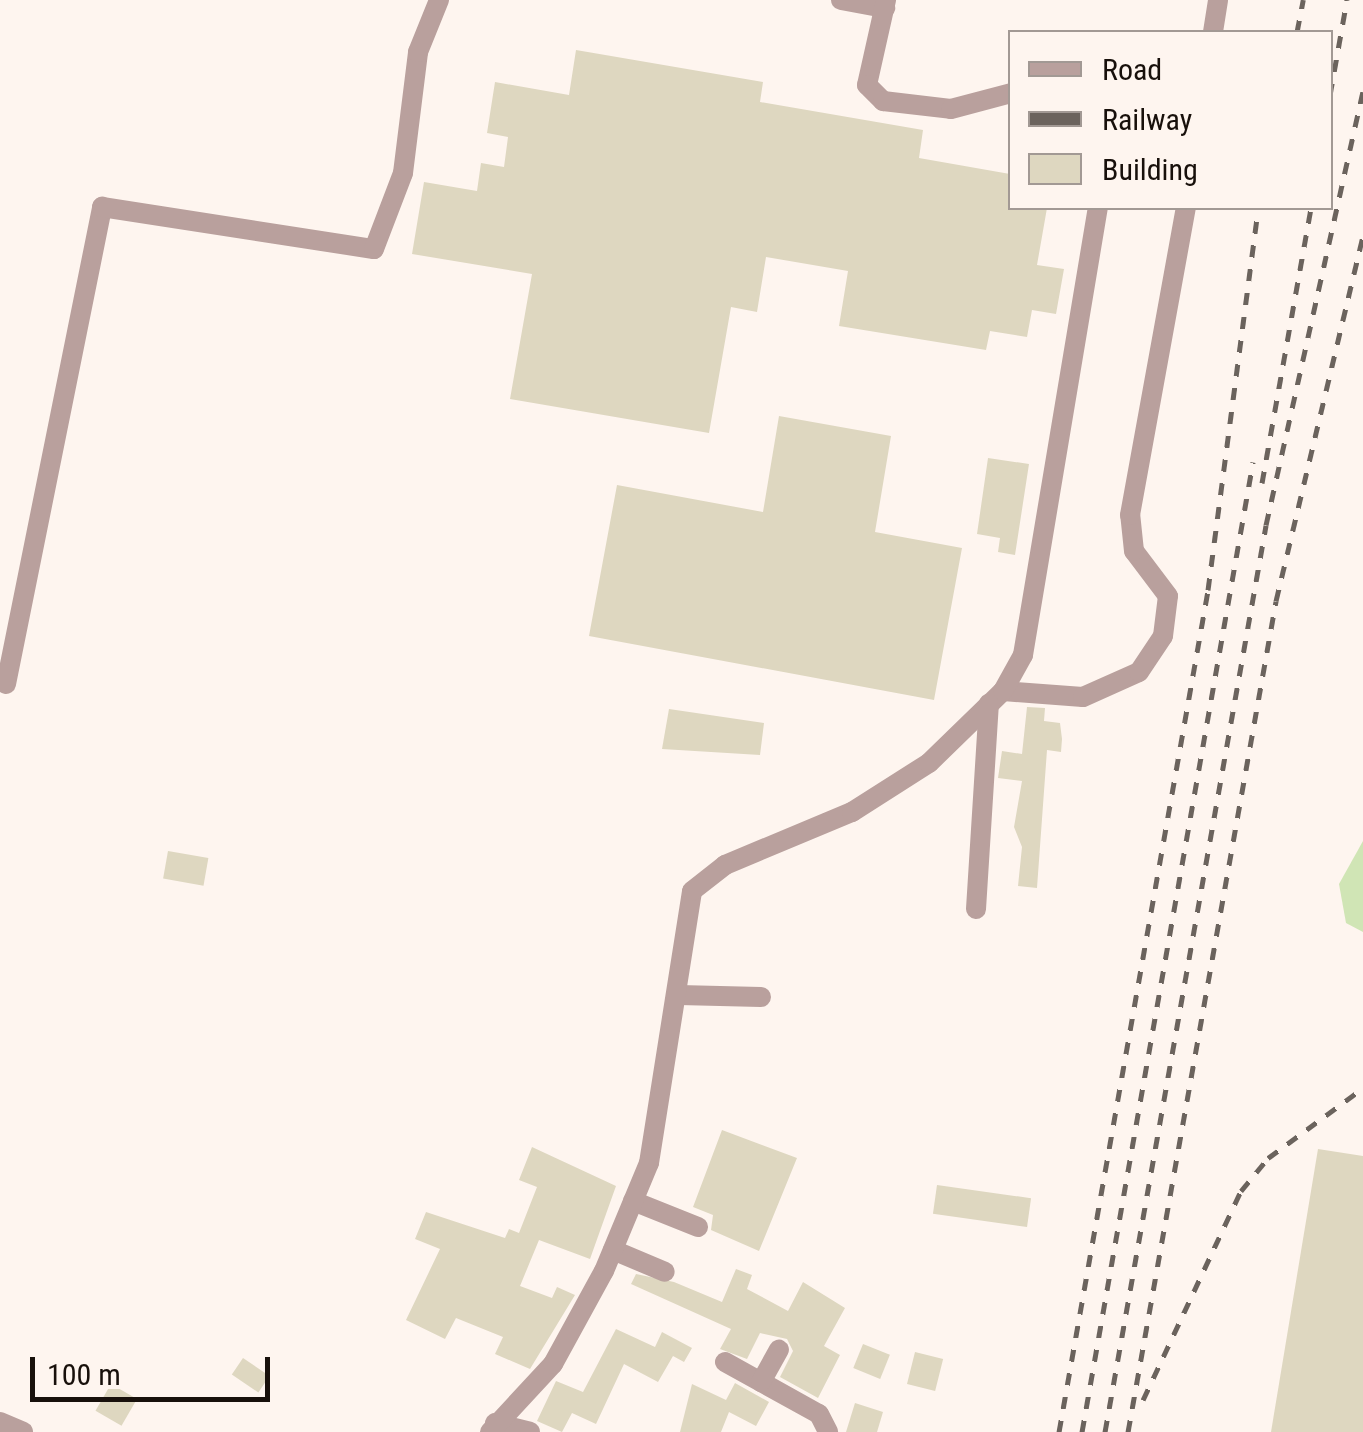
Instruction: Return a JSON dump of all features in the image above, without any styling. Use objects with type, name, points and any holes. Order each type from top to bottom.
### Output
[{"type":"street","points":[[6,684],[102,207],[374,249],[403,173],[418,52],[440,0]]},
{"type":"street","points":[[841,0],[885,4],[867,85],[883,101],[950,109],[1008,94]]},
{"type":"street","points":[[1213,30],[1218,0]]},
{"type":"street","points":[[976,909],[1002,689],[1042,554],[1098,210]]},
{"type":"street","points":[[1002,689],[1083,697],[1139,672],[1163,636],[1168,596],[1134,551],[1130,515],[1186,210]]},
{"type":"street","points":[[493,1428],[553,1364],[613,1250],[648,1162],[679,995],[692,891],[724,865],[852,812],[929,763],[1002,689]]},
{"type":"street","points":[[679,995],[761,997]]},
{"type":"street","points":[[633,1201],[698,1226]]},
{"type":"street","points":[[613,1250],[665,1272]]},
{"type":"street","points":[[761,1382],[779,1350]]},
{"type":"street","points":[[725,1362],[819,1414],[828,1432]]},
{"type":"street","points":[[0,1422],[23,1432]]},
{"type":"street","points":[[493,1428],[530,1432]]},
{"type":"shaded area","points":[[1363,841],[1363,932],[1346,923],[1339,884]]},
{"type":"building","points":[[576,50],[763,82],[760,102],[923,130],[919,158],[1008,174],[1008,210],[1047,210],[1037,265],[1064,269],[1056,314],[1032,310],[1027,337],[990,331],[986,350],[839,326],[848,271],[766,257],[757,312],[731,307],[709,433],[510,399],[532,274],[412,254],[424,182],[477,191],[481,163],[504,167],[508,137],[487,133],[495,82],[569,95]]},
{"type":"building","points":[[779,416],[891,436],[875,532],[962,548],[934,700],[589,636],[617,485],[763,512]]},
{"type":"building","points":[[988,458],[1029,464],[1015,555],[998,552],[1000,538],[977,534]]},
{"type":"building","points":[[1027,707],[1045,708],[1044,721],[1060,723],[1062,739],[1061,752],[1047,750],[1037,888],[1018,886],[1022,847],[1014,827],[1022,781],[998,778],[1002,751],[1022,754]]},
{"type":"building","points":[[669,709],[764,723],[760,755],[662,749]]},
{"type":"building","points":[[168,851],[208,858],[204,886],[163,879]]},
{"type":"building","points":[[722,1130],[797,1158],[759,1251],[711,1230],[713,1215],[693,1207]]},
{"type":"building","points":[[532,1147],[616,1186],[590,1259],[539,1240],[520,1286],[552,1298],[557,1287],[575,1295],[530,1369],[495,1354],[503,1337],[456,1318],[445,1339],[406,1320],[440,1249],[415,1239],[426,1212],[505,1238],[509,1229],[519,1233],[537,1187],[519,1180]]},
{"type":"building","points":[[1318,1149],[1363,1156],[1363,1432],[1271,1432]]},
{"type":"building","points":[[937,1185],[1031,1198],[1027,1227],[933,1214]]},
{"type":"building","points":[[736,1269],[752,1275],[747,1289],[788,1311],[803,1282],[845,1308],[824,1346],[840,1355],[818,1398],[780,1377],[793,1351],[787,1339],[760,1333],[747,1359],[720,1349],[731,1329],[631,1284],[636,1274],[674,1282],[722,1302]]},
{"type":"building","points":[[616,1329],[655,1347],[662,1332],[692,1348],[684,1362],[673,1356],[658,1382],[624,1364],[596,1424],[572,1413],[562,1432],[537,1421],[556,1381],[583,1392]]},
{"type":"building","points":[[863,1344],[890,1355],[880,1379],[853,1368]]},
{"type":"building","points":[[915,1352],[943,1359],[935,1391],[907,1384]]},
{"type":"building","points":[[243,1358],[270,1376],[258,1392],[232,1375]]},
{"type":"building","points":[[735,1383],[769,1402],[756,1426],[729,1412],[721,1432],[680,1432],[692,1384],[726,1400]]},
{"type":"building","points":[[111,1384],[137,1399],[121,1426],[96,1411]]},
{"type":"building","points":[[855,1403],[883,1412],[877,1432],[846,1432]]},
{"type":"railway","points":[[1297,30],[1303,0]]},
{"type":"railway","points":[[1333,78],[1347,0]]},
{"type":"railway","points":[[1105,1432],[1266,525],[1363,92]]},
{"type":"railway","points":[[1059,1432],[1208,590],[1258,210]]},
{"type":"railway","points":[[1262,483],[1311,210]]},
{"type":"railway","points":[[1128,1432],[1276,601],[1363,236]]},
{"type":"railway","points":[[1082,1432],[1253,462]]},
{"type":"railway","points":[[1143,1400],[1241,1191],[1268,1158],[1363,1088]]}]
